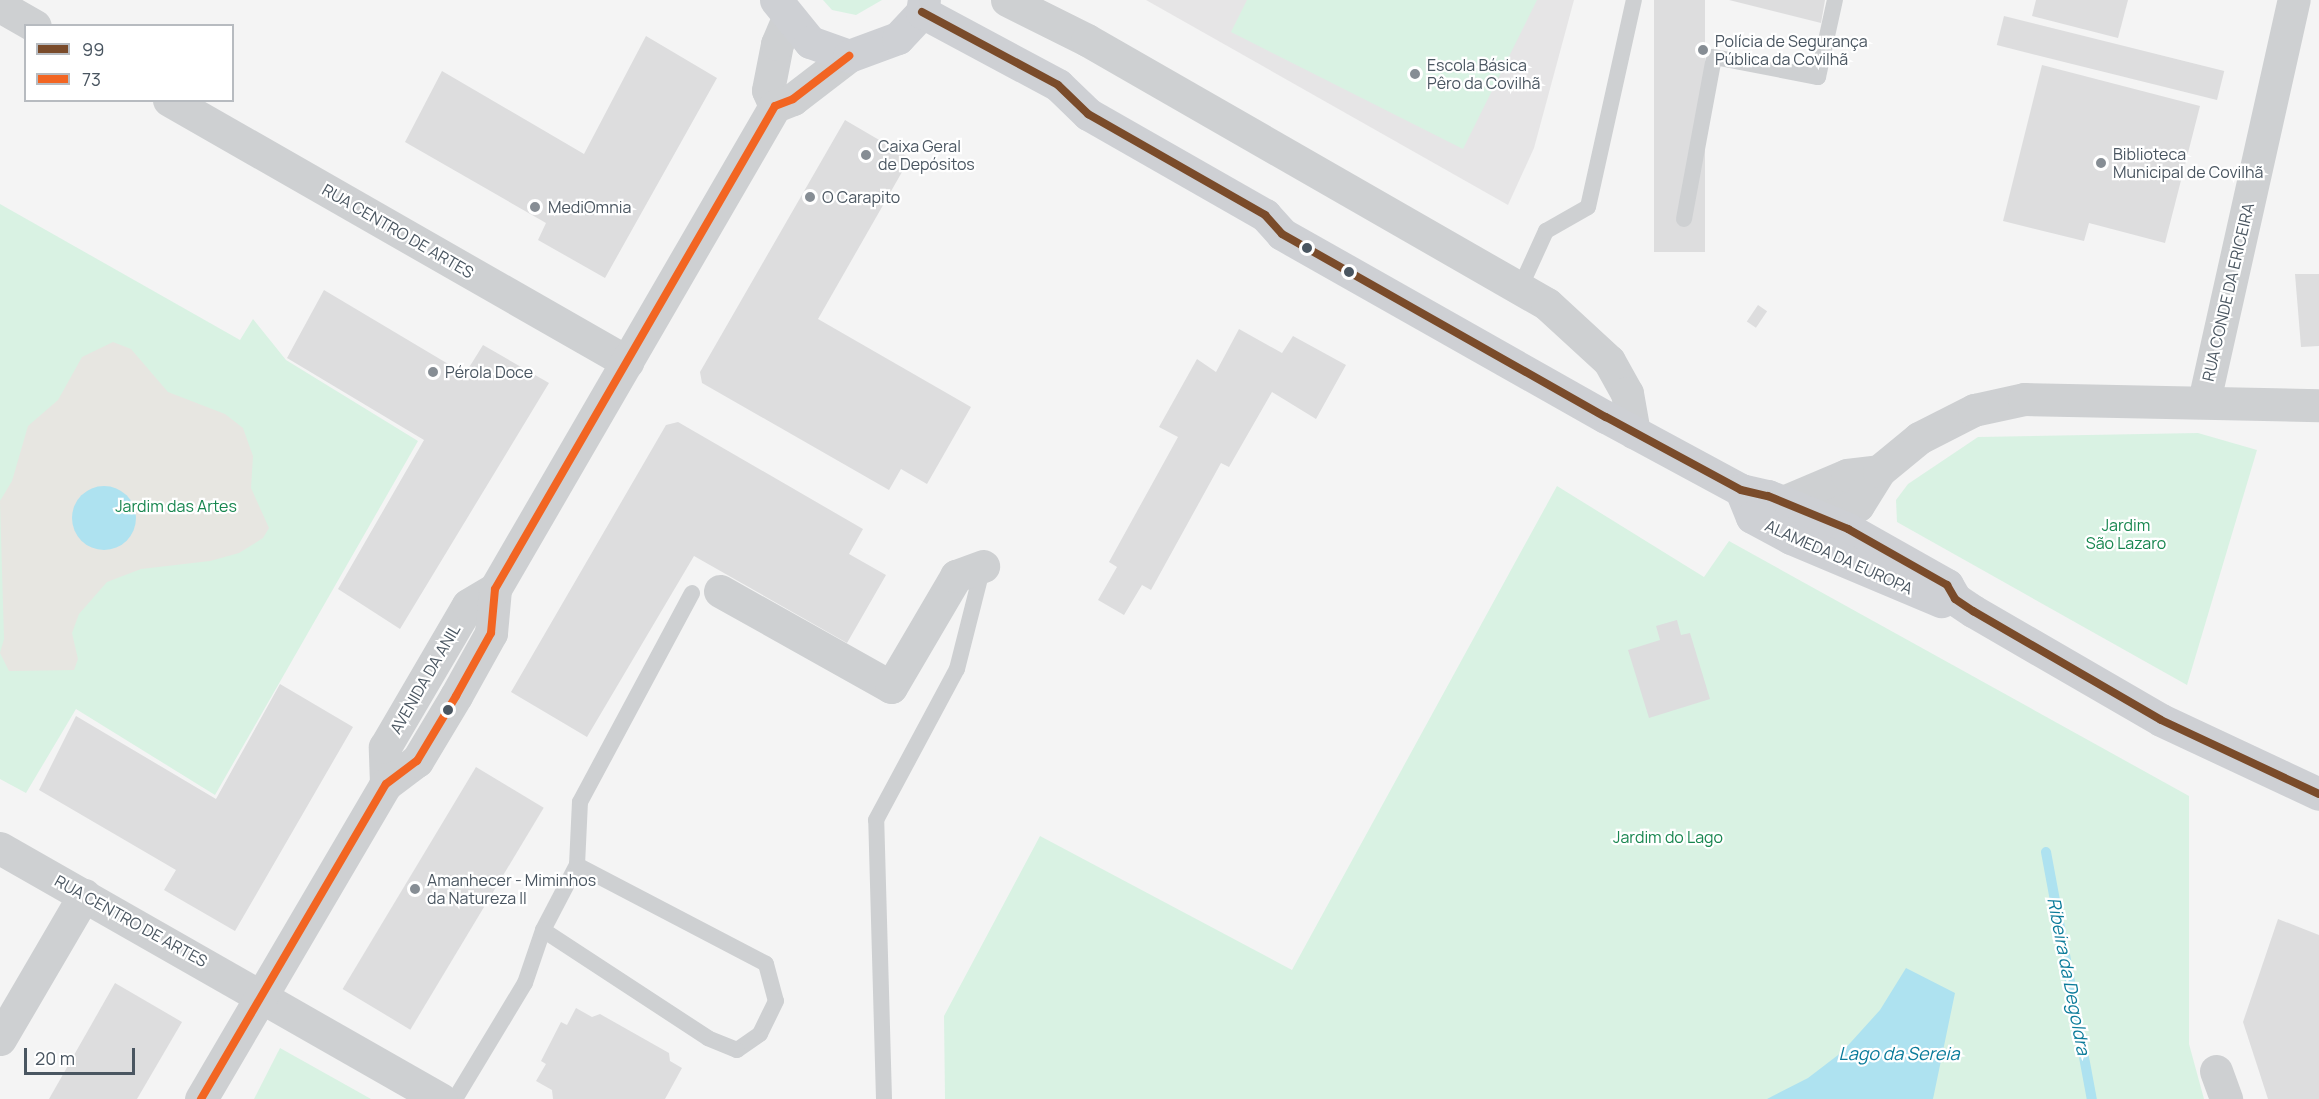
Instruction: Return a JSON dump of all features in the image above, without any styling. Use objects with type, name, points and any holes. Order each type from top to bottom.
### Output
[{"type":"main road","points":[[782,10],[810,42],[849,56],[898,38],[923,6]]},
{"type":"main road","name":"ALAMEDA DA EUROPA","points":[[923,6],[1058,85],[1089,114],[1265,215],[1282,234],[1741,490],[1783,502],[1871,541],[1947,585],[1955,599],[2161,720],[2319,794]]},
{"type":"main road","name":"ALAMEDA DA EUROPA","points":[[1741,490],[1752,517],[1791,538],[1940,601],[1955,599]]},
{"type":"street","points":[[1007,0],[1088,40],[1520,288],[1584,334],[1609,361],[1627,393],[1634,432]]},
{"type":"street","name":"RUA CONDE DA ERICEIRA","points":[[2294,0],[2204,401],[2319,405]]},
{"type":"street","points":[[0,6],[32,24]]},
{"type":"street","points":[[775,106],[768,90],[782,10]]},
{"type":"street","name":"AVENIDA DA ANIL","points":[[201,1099],[386,784],[417,761],[456,696],[491,633],[495,589],[775,106],[849,56]]},
{"type":"street","name":"RUA CENTRO DE ARTES","points":[[172,102],[627,362]]},
{"type":"street","points":[[1823,518],[1858,505],[1879,471],[1919,438],[1974,410],[2014,401],[2204,401]]},
{"type":"street","points":[[1783,502],[1847,475],[1879,471]]},
{"type":"street","points":[[1871,541],[1867,514],[1879,471]]},
{"type":"street","points":[[706,592],[891,687],[956,576],[983,566]]},
{"type":"street","name":"RUA CENTRO DE ARTES","points":[[0,848],[262,994],[440,1099]]},
{"type":"street","points":[[0,1040],[84,895]]},
{"type":"lane","points":[[1520,288],[1546,231],[1588,207],[1634,0]]},
{"type":"lane","points":[[1684,219],[1714,57],[1818,77],[1835,0]]},
{"type":"lane","points":[[884,1099],[876,820],[957,669],[983,566]]},
{"type":"lane","points":[[455,1099],[525,983],[543,930],[577,865],[580,802],[706,592]]},
{"type":"lane","points":[[543,930],[708,1038],[738,1050],[760,1034],[776,1001],[766,964],[577,865]]},
{"type":"shaded area","name":"Escola Básica Pêro da Covilhã","points":[[1146,0],[1574,0],[1534,148],[1508,205]]},
{"type":"green space","points":[[823,0],[882,0],[856,15],[832,10]]},
{"type":"green space","points":[[1247,0],[1537,0],[1463,149],[1231,32]]},
{"type":"green space","name":"Jardim das Artes","points":[[0,204],[240,340],[253,319],[286,360],[418,441],[215,795],[76,709],[26,793],[0,779]]},
{"type":"green space","name":"Jardim São Lazaro","points":[[2198,433],[2257,450],[2187,685],[1897,522],[1896,500],[1908,484],[1978,437]]},
{"type":"green space","name":"Jardim do Lago","points":[[1557,486],[1704,577],[1729,541],[2189,796],[2189,1044],[2204,1099],[945,1099],[944,1016],[1040,836],[1292,970]]},
{"type":"green space","points":[[280,1048],[371,1099],[254,1099]]},
{"type":"sand","points":[[113,342],[131,349],[168,392],[225,414],[243,428],[253,456],[251,488],[269,528],[263,538],[239,553],[210,561],[141,569],[107,582],[79,614],[72,633],[78,659],[74,670],[9,671],[0,653],[4,639],[0,501],[12,481],[28,426],[58,400],[82,357]]},
{"type":"water","points":[[98,486],[110,486],[127,495],[134,506],[136,518],[134,530],[127,541],[110,550],[98,550],[86,545],[77,536],[72,524],[72,512],[77,500],[86,491]]},
{"type":"water","name":"Lago da Sereia","points":[[1906,968],[1955,993],[1933,1099],[1767,1099],[1808,1078],[1842,1052],[1880,1010]]},
{"type":"building","points":[[1654,0],[1705,0],[1705,252],[1654,252]]},
{"type":"building","points":[[1729,0],[1825,0],[1821,23]]},
{"type":"building","points":[[2036,0],[2128,0],[2118,38],[2032,16]]},
{"type":"building","points":[[2004,16],[2224,71],[2217,100],[1997,45]]},
{"type":"building","points":[[646,36],[717,78],[605,278],[538,240],[546,223],[405,142],[442,71],[584,154]]},
{"type":"building","name":"Biblioteca Municipal de Covilhã","points":[[2042,65],[2200,106],[2165,243],[2089,223],[2084,241],[2003,221]]},
{"type":"building","points":[[845,120],[910,158],[818,319],[971,407],[927,484],[901,469],[889,490],[702,383],[700,372]]},
{"type":"building","points":[[2295,274],[2319,274],[2319,346],[2301,347]]},
{"type":"building","points":[[324,290],[465,374],[483,345],[549,383],[400,629],[338,589],[424,440],[287,358]]},
{"type":"building","points":[[1758,305],[1767,311],[1756,328],[1747,322]]},
{"type":"building","points":[[1239,329],[1282,353],[1293,336],[1346,365],[1316,419],[1272,392],[1229,467],[1221,463],[1151,590],[1142,585],[1124,615],[1098,600],[1117,567],[1109,562],[1178,437],[1159,427],[1197,359],[1216,372]]},
{"type":"building","points":[[678,422],[863,529],[849,554],[886,575],[847,643],[694,556],[587,737],[511,692],[666,425]]},
{"type":"building","points":[[1677,620],[1681,635],[1690,633],[1710,699],[1649,718],[1628,650],[1660,640],[1656,626]]},
{"type":"building","points":[[280,684],[353,727],[235,931],[164,890],[176,870],[39,790],[76,716],[216,799]]},
{"type":"building","points":[[476,767],[544,808],[410,1030],[343,989]]},
{"type":"building","points":[[2278,919],[2319,935],[2319,1099],[2268,1099],[2243,1022]]},
{"type":"building","points":[[115,983],[182,1022],[137,1099],[49,1099]]},
{"type":"building","points":[[576,1008],[592,1017],[600,1014],[669,1053],[670,1061],[682,1068],[665,1099],[553,1099],[552,1090],[536,1081],[546,1064],[541,1061],[561,1022],[567,1025]]},
{"type":"waterway","name":"Ribeira da Degoldra","points":[[2046,852],[2092,1099]]},
{"type":"transit line","name":"99","points":[[922,12],[1058,85],[1088,114],[1265,215],[1282,234],[1606,417],[1741,490],[1768,496],[1848,529],[1947,585],[1955,599],[1973,611],[2161,720],[2319,794]]},
{"type":"transit line","name":"73","points":[[201,1099],[386,784],[417,761],[456,696],[491,633],[495,589],[775,106],[793,99],[849,56]]},
{"type":"place","name":"Polícia de Segurança Pública da Covilhã","points":[[1703,50]]},
{"type":"place","name":"Escola Básica Pêro da Covilhã","points":[[1415,74]]},
{"type":"place","name":"Caixa Geral de Depósitos","points":[[866,155]]},
{"type":"place","name":"Biblioteca Municipal de Covilhã","points":[[2101,163]]},
{"type":"place","name":"O Carapito","points":[[810,197]]},
{"type":"place","name":"MediOmnia","points":[[535,207]]},
{"type":"place","name":"Pérola Doce","points":[[433,372]]},
{"type":"place","name":"Amanhecer - Miminhos da Natureza II","points":[[415,889]]}]
